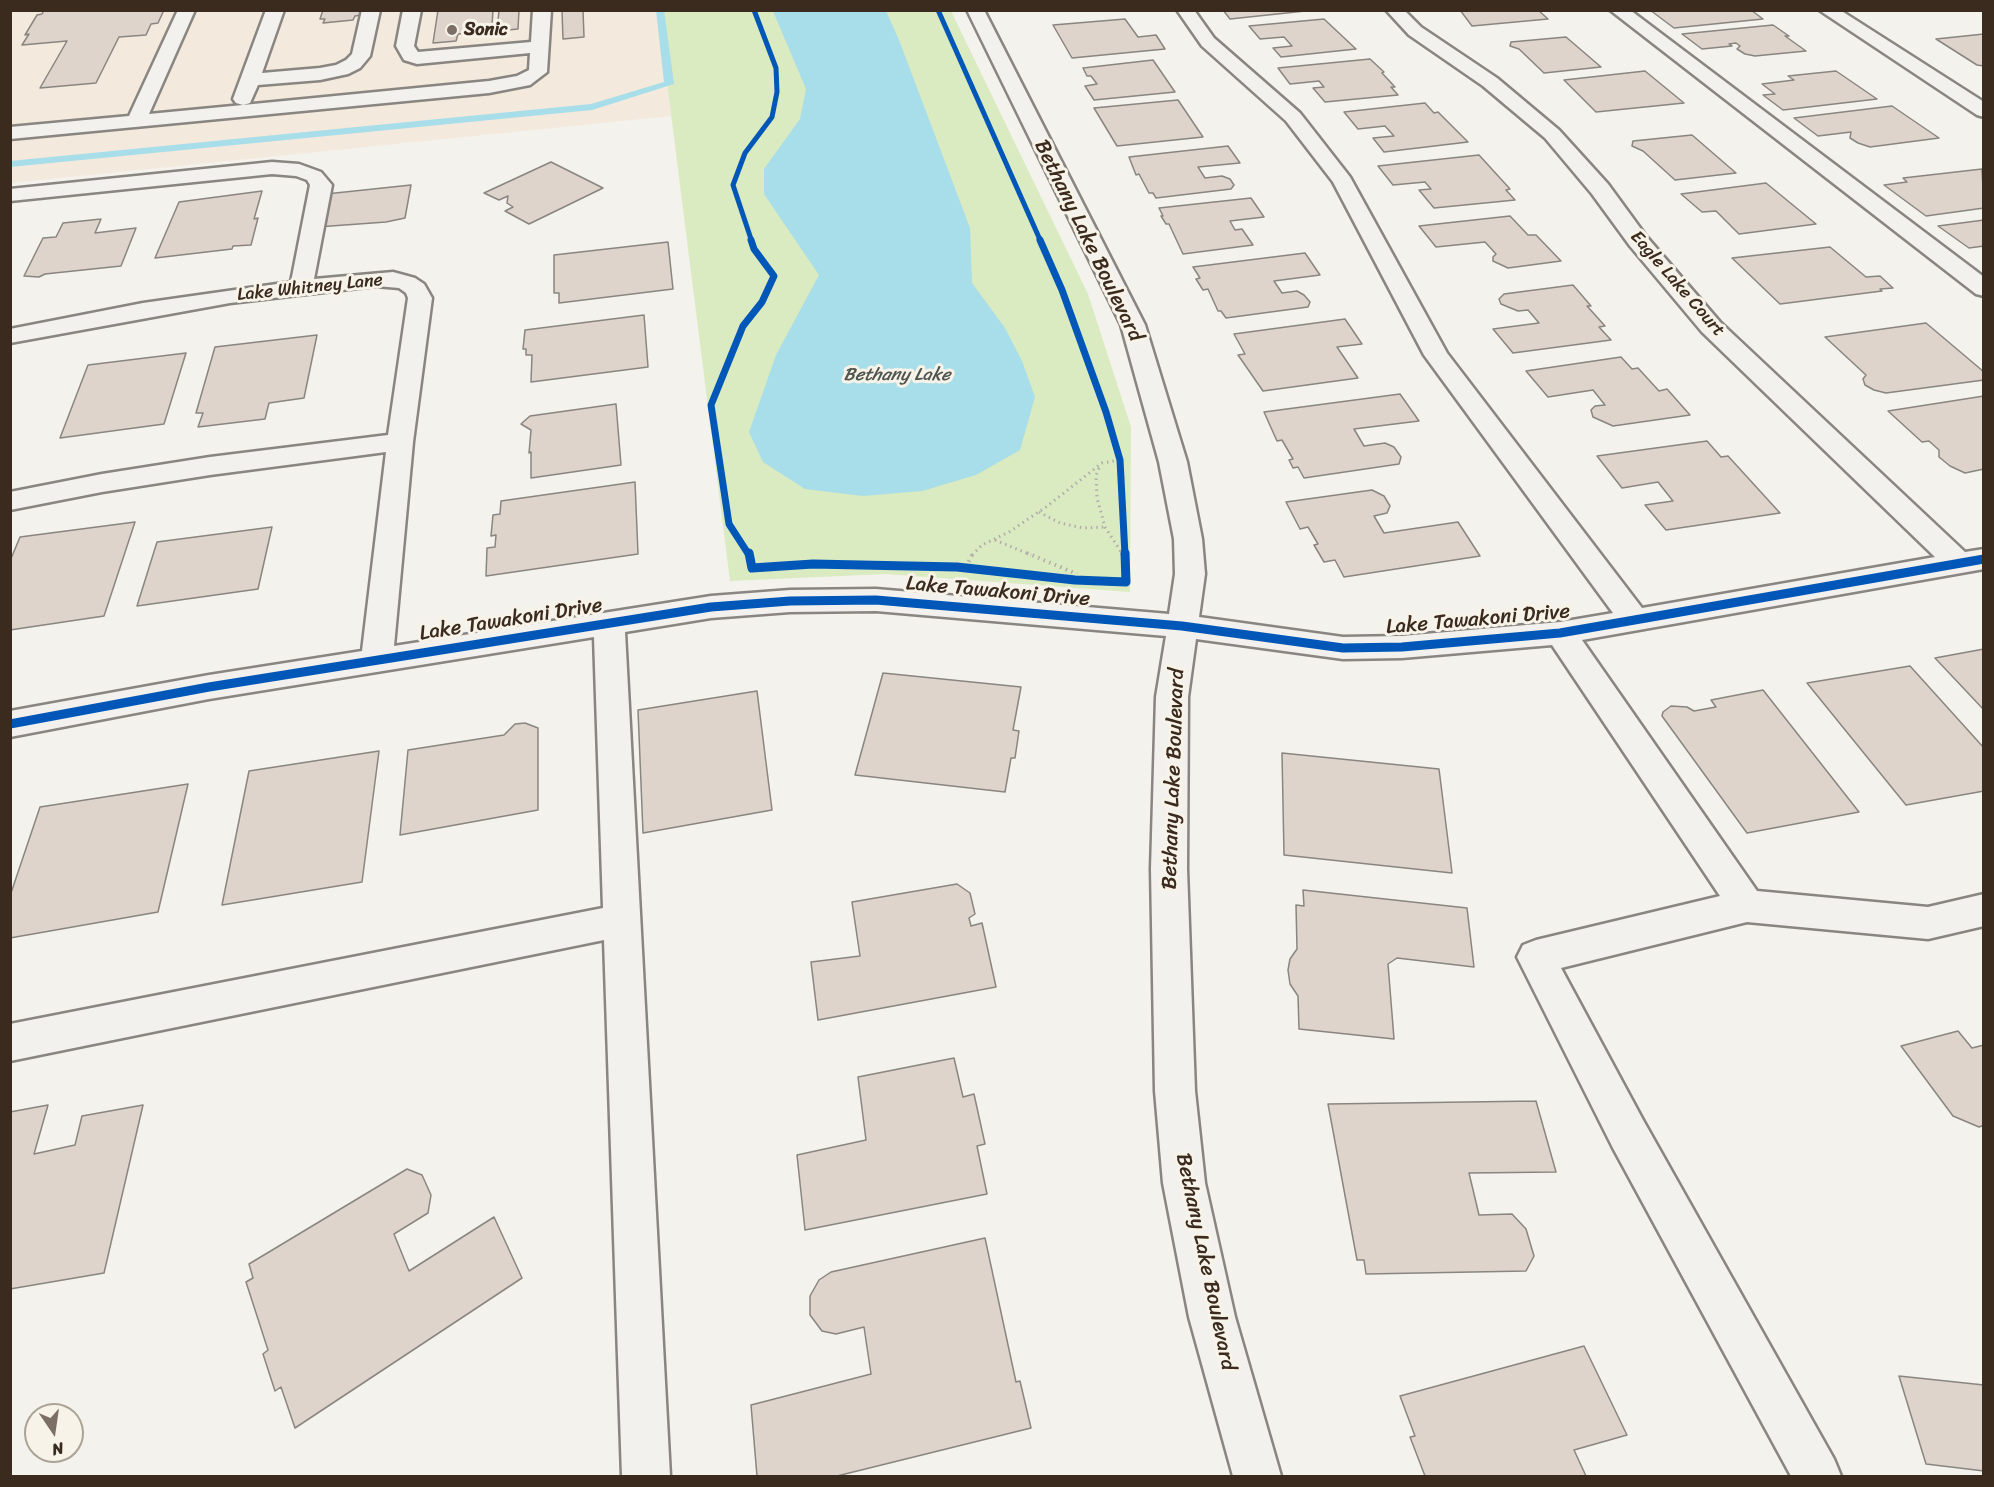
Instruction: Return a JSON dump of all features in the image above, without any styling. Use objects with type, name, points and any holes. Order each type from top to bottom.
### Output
[{"type":"street","points":[[136,121],[187,10]]},
{"type":"street","points":[[239,111],[275,10]]},
{"type":"street","points":[[250,80],[320,74],[341,70],[353,64],[361,56],[371,10]]},
{"type":"street","points":[[412,10],[405,46],[411,56],[417,58],[541,47]]},
{"type":"street","points":[[10,133],[489,87],[523,81],[538,72],[542,10]]},
{"type":"street","name":"Bethany Lake Boulevard","points":[[975,10],[1133,325],[1173,462],[1188,539],[1190,574],[1172,697],[1169,869],[1176,1091],[1184,1183],[1212,1317],[1257,1476]]},
{"type":"street","points":[[1185,10],[1208,42],[1293,117],[1343,180],[1436,355],[1634,619]]},
{"type":"street","name":"Eagle Lake Court","points":[[1394,10],[1415,31],[1490,82],[1552,134],[1600,189],[1638,241],[1711,327],[1971,561]]},
{"type":"street","points":[[1618,10],[1983,289]]},
{"type":"street","points":[[1827,10],[1983,111]]},
{"type":"street","points":[[10,195],[272,168],[299,170],[314,176],[321,185],[302,288]]},
{"type":"street","name":"Lake Whitney Lane","points":[[10,336],[230,296],[376,279],[393,279],[407,283],[416,289],[420,298],[400,442],[377,660]]},
{"type":"street","points":[[10,501],[102,483],[210,466],[400,442]]},
{"type":"street","name":"Lake Tawakoni Drive","points":[[10,724],[209,687],[711,607],[790,601],[876,600],[1182,626],[1343,648],[1402,647],[1560,633],[1971,561]]},
{"type":"street","points":[[609,622],[646,1476]]},
{"type":"street","points":[[1560,633],[1747,906]]},
{"type":"street","points":[[1817,1476],[1628,1134],[1536,957],[1747,906],[1928,923],[1983,910]]},
{"type":"street","points":[[10,1042],[622,920]]},
{"type":"path","points":[[961,568],[973,553],[1039,512],[1099,466],[1118,455],[1121,471]]},
{"type":"path","points":[[1099,466],[1096,476],[1097,498],[1105,527],[1125,562]]},
{"type":"path","points":[[1039,512],[1060,523],[1083,528],[1105,527]]},
{"type":"path","points":[[1125,536],[1125,562]]},
{"type":"path","points":[[994,539],[1046,559],[1082,578]]},
{"type":"path","points":[[961,568],[976,569]]},
{"type":"path","points":[[1064,579],[1082,578]]},
{"type":"shaded area","points":[[11,11],[658,11],[671,116],[11,183]]},
{"type":"green space","points":[[658,11],[951,11],[1088,294],[1131,427],[1130,592],[886,574],[730,581]]},
{"type":"water","name":"Bethany Lake","points":[[773,11],[886,11],[899,40],[970,228],[972,283],[1005,328],[1022,361],[1035,397],[1020,450],[976,475],[922,491],[863,496],[805,489],[763,462],[749,432],[776,355],[819,275],[764,194],[764,169],[800,119],[806,89]]},
{"type":"building","points":[[44,10],[164,10],[158,23],[151,24],[146,35],[119,37],[96,83],[40,88],[67,41],[22,45],[37,15],[42,14]]},
{"type":"building","points":[[323,10],[362,10],[361,15],[355,16],[353,20],[323,23],[325,19],[320,19]]},
{"type":"building","name":"Sonic","points":[[438,10],[493,10],[492,25],[470,27],[469,33],[458,34],[456,41],[433,43]]},
{"type":"building","name":"Sonic","points":[[499,10],[519,10],[518,29],[497,31]]},
{"type":"building","points":[[562,10],[583,10],[584,37],[563,39]]},
{"type":"building","points":[[1223,10],[1315,10],[1230,19]]},
{"type":"building","points":[[1460,10],[1538,10],[1548,19],[1472,26]]},
{"type":"building","points":[[1650,10],[1751,10],[1763,19],[1674,28]]},
{"type":"building","points":[[1125,19],[1138,37],[1156,35],[1165,49],[1072,58],[1053,25]]},
{"type":"building","points":[[1324,19],[1356,49],[1281,57],[1273,48],[1292,46],[1284,37],[1260,39],[1249,26]]},
{"type":"building","points":[[1773,25],[1806,51],[1755,56],[1737,49],[1740,46],[1736,43],[1729,44],[1732,46],[1702,49],[1682,34]]},
{"type":"building","points":[[1984,34],[1984,66],[1977,65],[1936,39]]},
{"type":"building","points":[[1566,37],[1601,67],[1544,73],[1519,49],[1510,46],[1511,42]]},
{"type":"building","points":[[1370,59],[1384,72],[1382,73],[1395,87],[1391,87],[1398,95],[1325,102],[1313,88],[1324,87],[1319,81],[1290,84],[1278,68]]},
{"type":"building","points":[[1153,60],[1175,92],[1094,100],[1085,86],[1097,84],[1091,76],[1087,76],[1083,68]]},
{"type":"building","points":[[1645,71],[1684,103],[1596,112],[1564,80]]},
{"type":"building","points":[[1836,71],[1877,99],[1783,110],[1763,95],[1775,94],[1762,84],[1794,80],[1788,76]]},
{"type":"building","points":[[1178,100],[1203,137],[1117,146],[1094,108]]},
{"type":"building","points":[[1425,103],[1434,113],[1438,112],[1468,142],[1384,152],[1373,138],[1394,136],[1385,126],[1358,129],[1344,112]]},
{"type":"building","points":[[1892,106],[1939,138],[1870,147],[1850,138],[1851,132],[1818,136],[1794,118]]},
{"type":"building","points":[[1692,135],[1736,173],[1675,180],[1643,151],[1632,146],[1633,141]]},
{"type":"building","points":[[1228,146],[1240,163],[1198,167],[1205,178],[1222,176],[1230,179],[1234,185],[1231,189],[1156,198],[1153,193],[1149,193],[1139,174],[1136,175],[1129,157]]},
{"type":"building","points":[[1479,155],[1510,189],[1506,190],[1515,200],[1434,208],[1419,190],[1431,189],[1425,182],[1393,185],[1378,166]]},
{"type":"building","points":[[551,162],[603,188],[529,224],[505,211],[513,207],[507,203],[508,196],[499,200],[484,193]]},
{"type":"building","points":[[1982,169],[1984,208],[1926,216],[1884,185],[1907,182],[1903,178]]},
{"type":"building","points":[[1766,183],[1816,224],[1739,234],[1716,211],[1702,212],[1681,194]]},
{"type":"building","points":[[411,185],[405,218],[386,222],[317,227],[326,194]]},
{"type":"building","points":[[262,191],[254,219],[258,218],[251,245],[155,258],[179,202]]},
{"type":"building","points":[[1251,198],[1264,217],[1230,221],[1235,230],[1242,229],[1253,245],[1183,254],[1169,224],[1166,224],[1161,216],[1163,216],[1159,208]]},
{"type":"building","points":[[1510,216],[1528,235],[1536,235],[1561,261],[1508,268],[1493,261],[1496,254],[1485,242],[1436,247],[1419,226]]},
{"type":"building","points":[[101,219],[95,233],[136,228],[121,266],[45,274],[39,277],[24,276],[43,238],[56,237],[63,223]]},
{"type":"building","points":[[1984,220],[1984,246],[1969,248],[1938,226]]},
{"type":"building","points":[[668,242],[673,289],[559,303],[559,293],[554,293],[554,255]]},
{"type":"building","points":[[1830,247],[1866,277],[1880,276],[1893,288],[1780,304],[1732,258]]},
{"type":"building","points":[[1305,253],[1320,275],[1274,281],[1282,293],[1297,291],[1304,295],[1310,302],[1308,307],[1226,318],[1221,311],[1218,311],[1208,289],[1203,290],[1196,279],[1200,278],[1193,267]]},
{"type":"building","points":[[1573,285],[1591,306],[1587,306],[1605,326],[1599,327],[1611,340],[1513,353],[1493,329],[1539,323],[1528,310],[1518,311],[1501,304],[1499,299],[1504,294]]},
{"type":"building","points":[[644,315],[648,367],[531,382],[532,355],[526,355],[526,349],[523,349],[525,330]]},
{"type":"building","points":[[1345,319],[1362,344],[1337,347],[1358,378],[1263,391],[1238,355],[1245,354],[1234,334]]},
{"type":"building","points":[[1926,323],[1984,372],[1984,380],[1886,393],[1874,390],[1865,385],[1863,379],[1866,375],[1825,337]]},
{"type":"building","points":[[317,335],[304,398],[269,403],[265,419],[198,427],[203,413],[196,413],[215,347]]},
{"type":"building","points":[[186,353],[164,424],[60,438],[88,365]]},
{"type":"building","points":[[1621,357],[1632,369],[1638,368],[1659,391],[1667,389],[1690,415],[1613,426],[1593,417],[1591,410],[1595,406],[1605,405],[1593,390],[1548,397],[1526,371]]},
{"type":"building","points":[[1400,394],[1419,421],[1354,429],[1364,446],[1385,443],[1394,447],[1401,457],[1399,464],[1304,478],[1298,467],[1293,468],[1289,460],[1293,459],[1282,440],[1277,441],[1264,412]]},
{"type":"building","points":[[1984,396],[1984,469],[1965,473],[1950,466],[1939,457],[1939,450],[1929,441],[1922,442],[1888,411]]},
{"type":"building","points":[[616,404],[621,465],[531,478],[531,452],[529,453],[531,430],[521,424],[530,416]]},
{"type":"building","points":[[1707,441],[1721,457],[1728,456],[1780,513],[1666,530],[1645,505],[1673,501],[1658,482],[1622,488],[1597,456]]},
{"type":"building","points":[[635,482],[638,554],[486,576],[487,548],[495,547],[496,535],[491,536],[493,515],[500,514],[501,501]]},
{"type":"building","points":[[1372,490],[1384,496],[1390,506],[1387,513],[1374,516],[1384,533],[1458,522],[1480,556],[1344,577],[1335,560],[1324,562],[1314,545],[1318,544],[1308,527],[1300,529],[1286,502]]},
{"type":"building","points":[[135,522],[104,616],[10,630],[10,561],[20,537]]},
{"type":"building","points":[[272,527],[258,589],[137,606],[157,542]]},
{"type":"building","points":[[1984,649],[1984,710],[1935,658]]},
{"type":"building","points":[[1910,666],[1984,748],[1984,791],[1906,805],[1807,683]]},
{"type":"building","points":[[883,673],[1021,687],[1013,730],[1019,731],[1015,758],[1011,758],[1005,792],[855,775]]},
{"type":"building","points":[[1763,690],[1859,812],[1747,833],[1662,716],[1663,712],[1671,706],[1687,707],[1694,711],[1716,707],[1711,700]]},
{"type":"building","points":[[757,691],[772,810],[643,833],[638,710]]},
{"type":"building","points":[[525,723],[538,728],[538,810],[400,835],[408,750],[504,735],[515,724]]},
{"type":"building","points":[[379,751],[362,882],[222,905],[249,771]]},
{"type":"building","points":[[1282,753],[1439,769],[1452,873],[1284,855]]},
{"type":"building","points":[[188,784],[158,912],[10,938],[10,896],[40,807]]},
{"type":"building","points":[[957,884],[970,893],[975,914],[969,918],[971,926],[982,923],[996,987],[818,1020],[811,962],[860,956],[852,902]]},
{"type":"building","points":[[1303,890],[1467,908],[1474,967],[1397,958],[1388,964],[1394,1039],[1299,1029],[1298,996],[1290,984],[1288,970],[1290,959],[1297,949],[1296,905],[1304,906]]},
{"type":"building","points":[[1958,1031],[1972,1048],[1984,1045],[1984,1125],[1979,1127],[1953,1116],[1901,1046]]},
{"type":"building","points":[[954,1058],[963,1097],[974,1094],[985,1144],[977,1146],[987,1194],[805,1230],[797,1155],[866,1140],[858,1077]]},
{"type":"building","points":[[1536,1101],[1556,1172],[1469,1173],[1479,1215],[1512,1214],[1526,1229],[1534,1256],[1526,1271],[1366,1274],[1364,1260],[1357,1260],[1328,1104]]},
{"type":"building","points":[[48,1105],[34,1154],[75,1145],[82,1116],[143,1105],[104,1273],[10,1289],[10,1112]]},
{"type":"building","points":[[407,1169],[422,1175],[431,1195],[428,1213],[394,1234],[409,1271],[494,1217],[522,1278],[295,1428],[281,1387],[275,1391],[263,1354],[268,1350],[246,1282],[253,1278],[249,1264]]},
{"type":"building","points":[[985,1238],[1016,1382],[1020,1381],[1031,1428],[837,1476],[757,1476],[751,1405],[871,1374],[864,1327],[836,1334],[822,1331],[810,1315],[810,1296],[819,1280],[831,1272]]},
{"type":"building","points":[[1584,1346],[1627,1435],[1574,1450],[1586,1476],[1425,1476],[1410,1437],[1415,1436],[1400,1396]]},
{"type":"building","points":[[1899,1376],[1984,1385],[1984,1471],[1926,1464]]},
{"type":"waterway","points":[[10,164],[592,107],[669,84],[660,10]]},
{"type":"cycle path","points":[[754,10],[776,68],[777,92],[772,117],[745,153],[733,185],[754,249],[774,276],[762,302],[743,326],[711,405],[729,524],[748,550],[752,568],[813,564],[957,567],[1075,580],[1126,582],[1124,502],[1120,460],[1106,412],[1062,290],[938,10]]},
{"type":"cycle path","points":[[10,724],[209,687],[711,607],[790,601],[876,600],[1182,626],[1343,648],[1402,647],[1560,633],[1984,559]]},
{"type":"place","name":"Sonic","points":[[452,30]]}]
